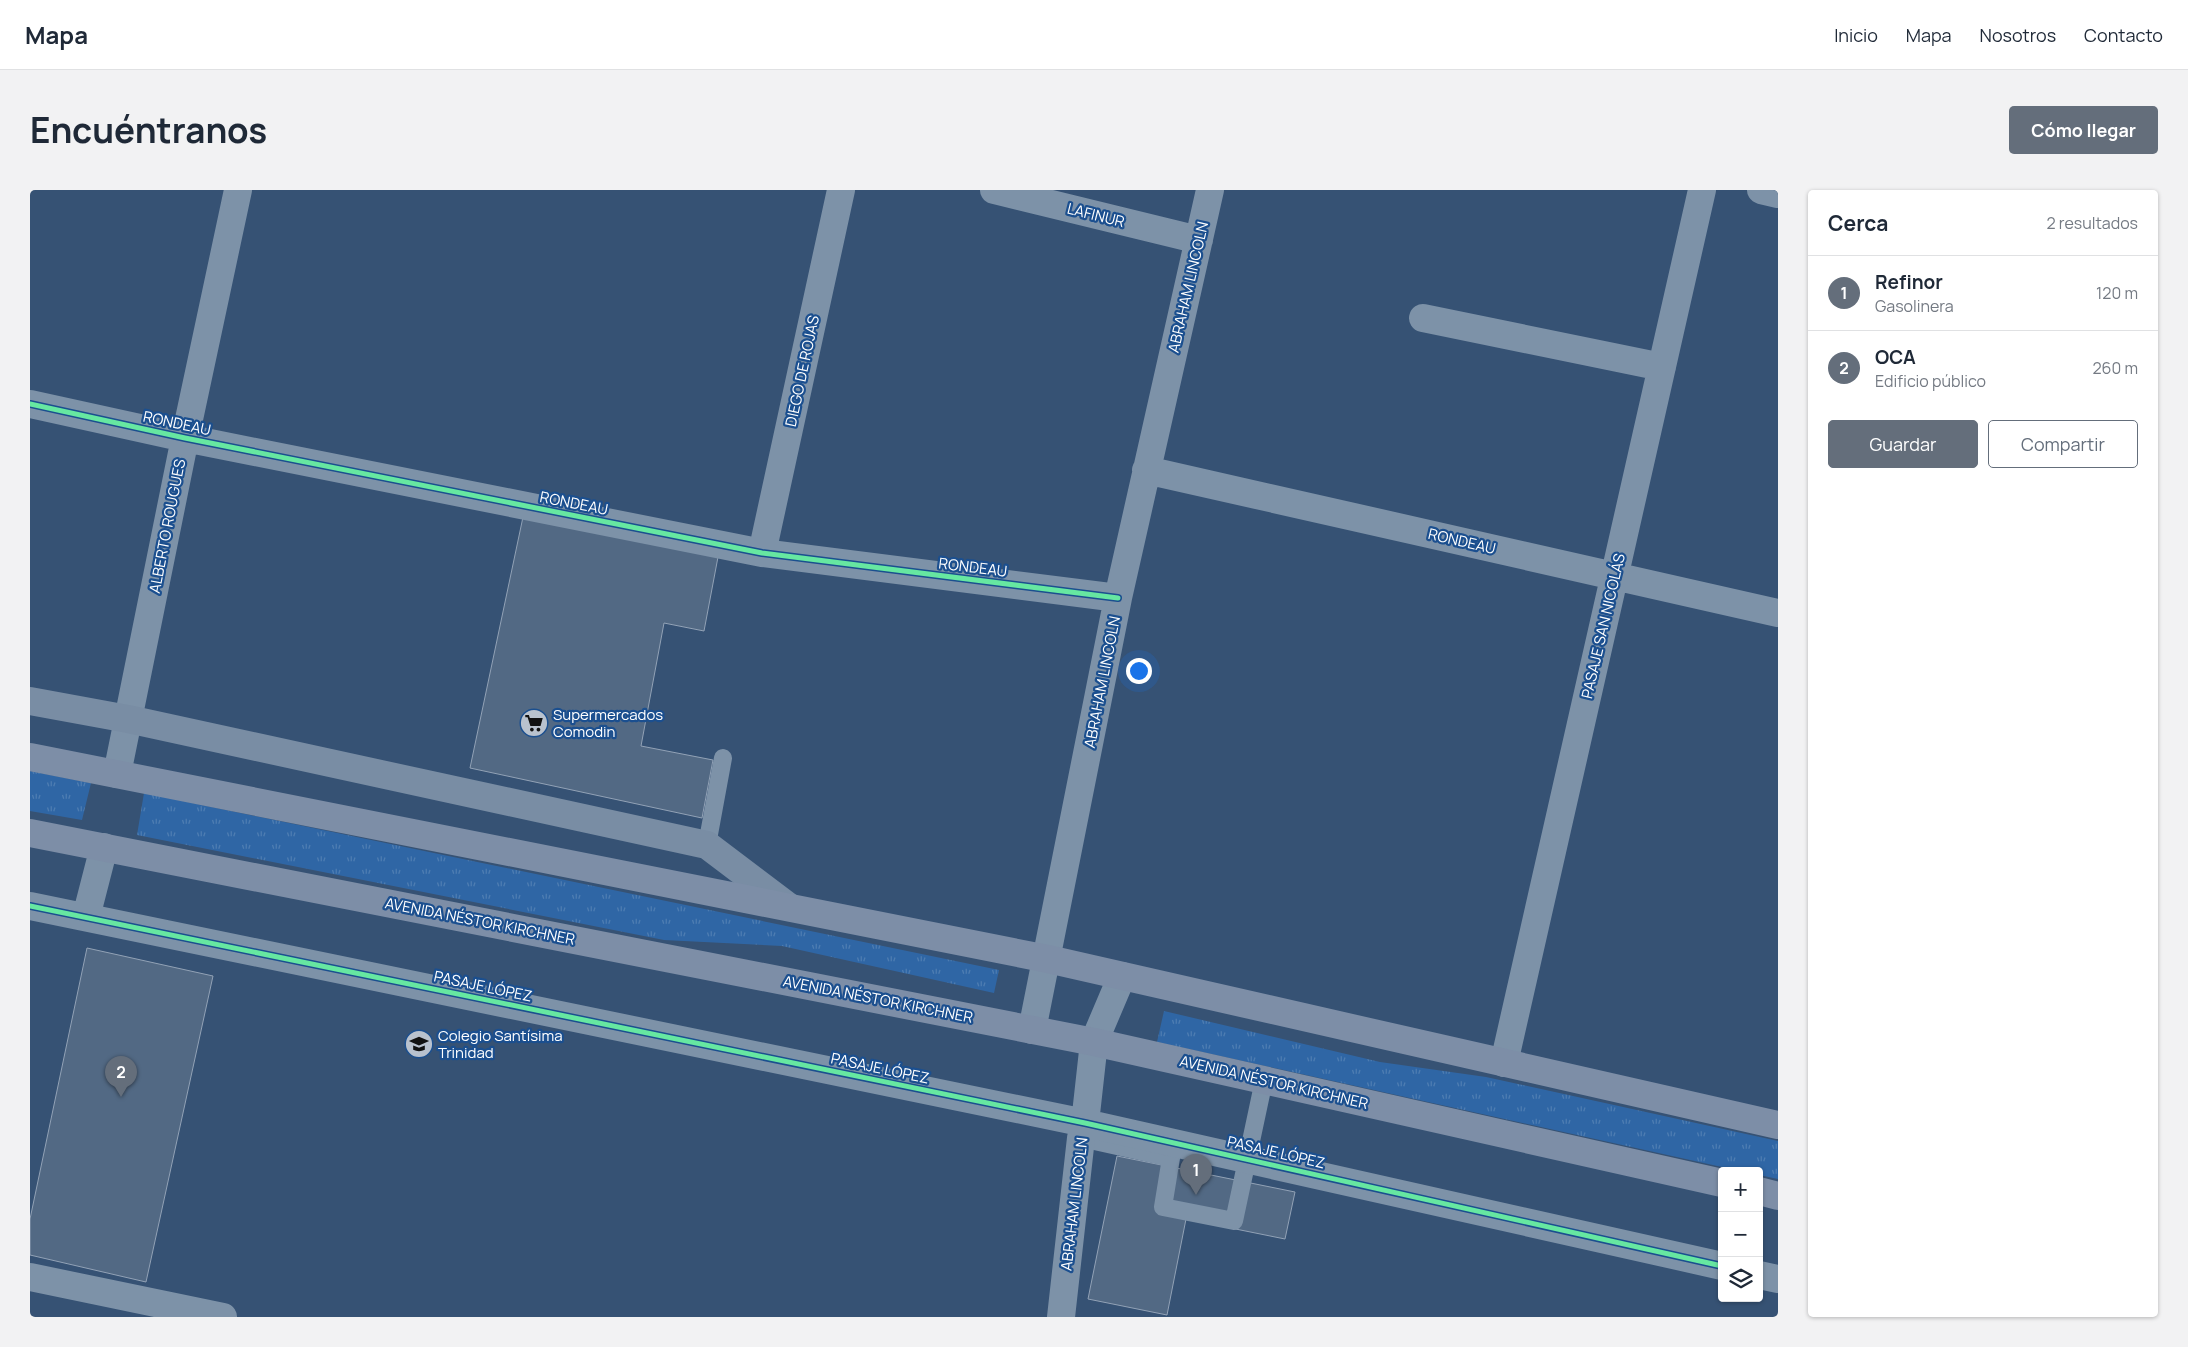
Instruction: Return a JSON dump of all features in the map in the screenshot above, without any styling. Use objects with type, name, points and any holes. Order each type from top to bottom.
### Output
[{"type":"main road","points":[[30,700],[128,719],[707,845],[789,908]]},
{"type":"main road","points":[[30,757],[1048,959],[1778,1125]]},
{"type":"main road","name":"AVENIDA NÉSTOR KIRCHNER","points":[[30,833],[1094,1042],[1718,1182]]},
{"type":"main road","points":[[1763,1192],[1778,1196]]},
{"type":"street","name":"ALBERTO ROUGUES","points":[[117,774],[185,438],[238,190]]},
{"type":"street","name":"DIEGO DE ROJAS","points":[[762,553],[842,190]]},
{"type":"street","name":"LAFINUR","points":[[994,190],[1199,240]]},
{"type":"street","name":"ABRAHAM LINCOLN","points":[[1032,1030],[1048,959],[1118,598],[1210,190]]},
{"type":"street","name":"PASAJE SAN NICOLÁS","points":[[1504,1063],[1702,190]]},
{"type":"street","points":[[1761,190],[1778,194]]},
{"type":"street","points":[[1423,318],[1662,367]]},
{"type":"street","name":"RONDEAU","points":[[30,404],[185,438],[762,553],[1118,598]]},
{"type":"street","name":"RONDEAU","points":[[1146,470],[1614,574],[1778,613]]},
{"type":"street","points":[[86,917],[104,847]]},
{"type":"street","name":"PASAJE LÓPEZ","points":[[30,906],[1083,1131],[1246,1158],[1718,1265]]},
{"type":"street","name":"ABRAHAM LINCOLN","points":[[1062,1317],[1094,1042],[1122,976]]},
{"type":"street","points":[[1763,1276],[1778,1279]]},
{"type":"street","points":[[30,1277],[224,1317]]},
{"type":"lane","points":[[707,845],[723,758]]},
{"type":"lane","points":[[1083,1131],[1171,1158],[1163,1207],[1234,1221],[1264,1080]]},
{"type":"green space","points":[[30,771],[91,783],[82,820],[30,811]]},
{"type":"green space","points":[[144,793],[999,970],[994,993],[782,946],[664,940],[137,835]]},
{"type":"green space","points":[[1164,1011],[1380,1062],[1486,1077],[1778,1141],[1778,1179],[1763,1176],[1763,1167],[1722,1167],[1157,1042]]},
{"type":"building","points":[[523,517],[718,557],[704,631],[664,623],[641,746],[713,760],[702,818],[470,768]]},
{"type":"building","points":[[87,948],[213,976],[146,1282],[30,1255],[30,1219]]},
{"type":"building","points":[[1117,1156],[1295,1192],[1285,1239],[1186,1219],[1167,1315],[1088,1299]]},
{"type":"cycle path","points":[[30,404],[185,438],[762,553],[1118,598]]},
{"type":"cycle path","points":[[30,906],[1085,1123],[1718,1265]]},
{"type":"place","name":"Supermercados Comodin","points":[[534,723]]},
{"type":"place","name":"Colegio Santísima Trinidad","points":[[419,1044]]},
{"type":"place","name":"OCA","points":[[121,1097]]},
{"type":"place","name":"Refinor","points":[[1196,1195]]}]
